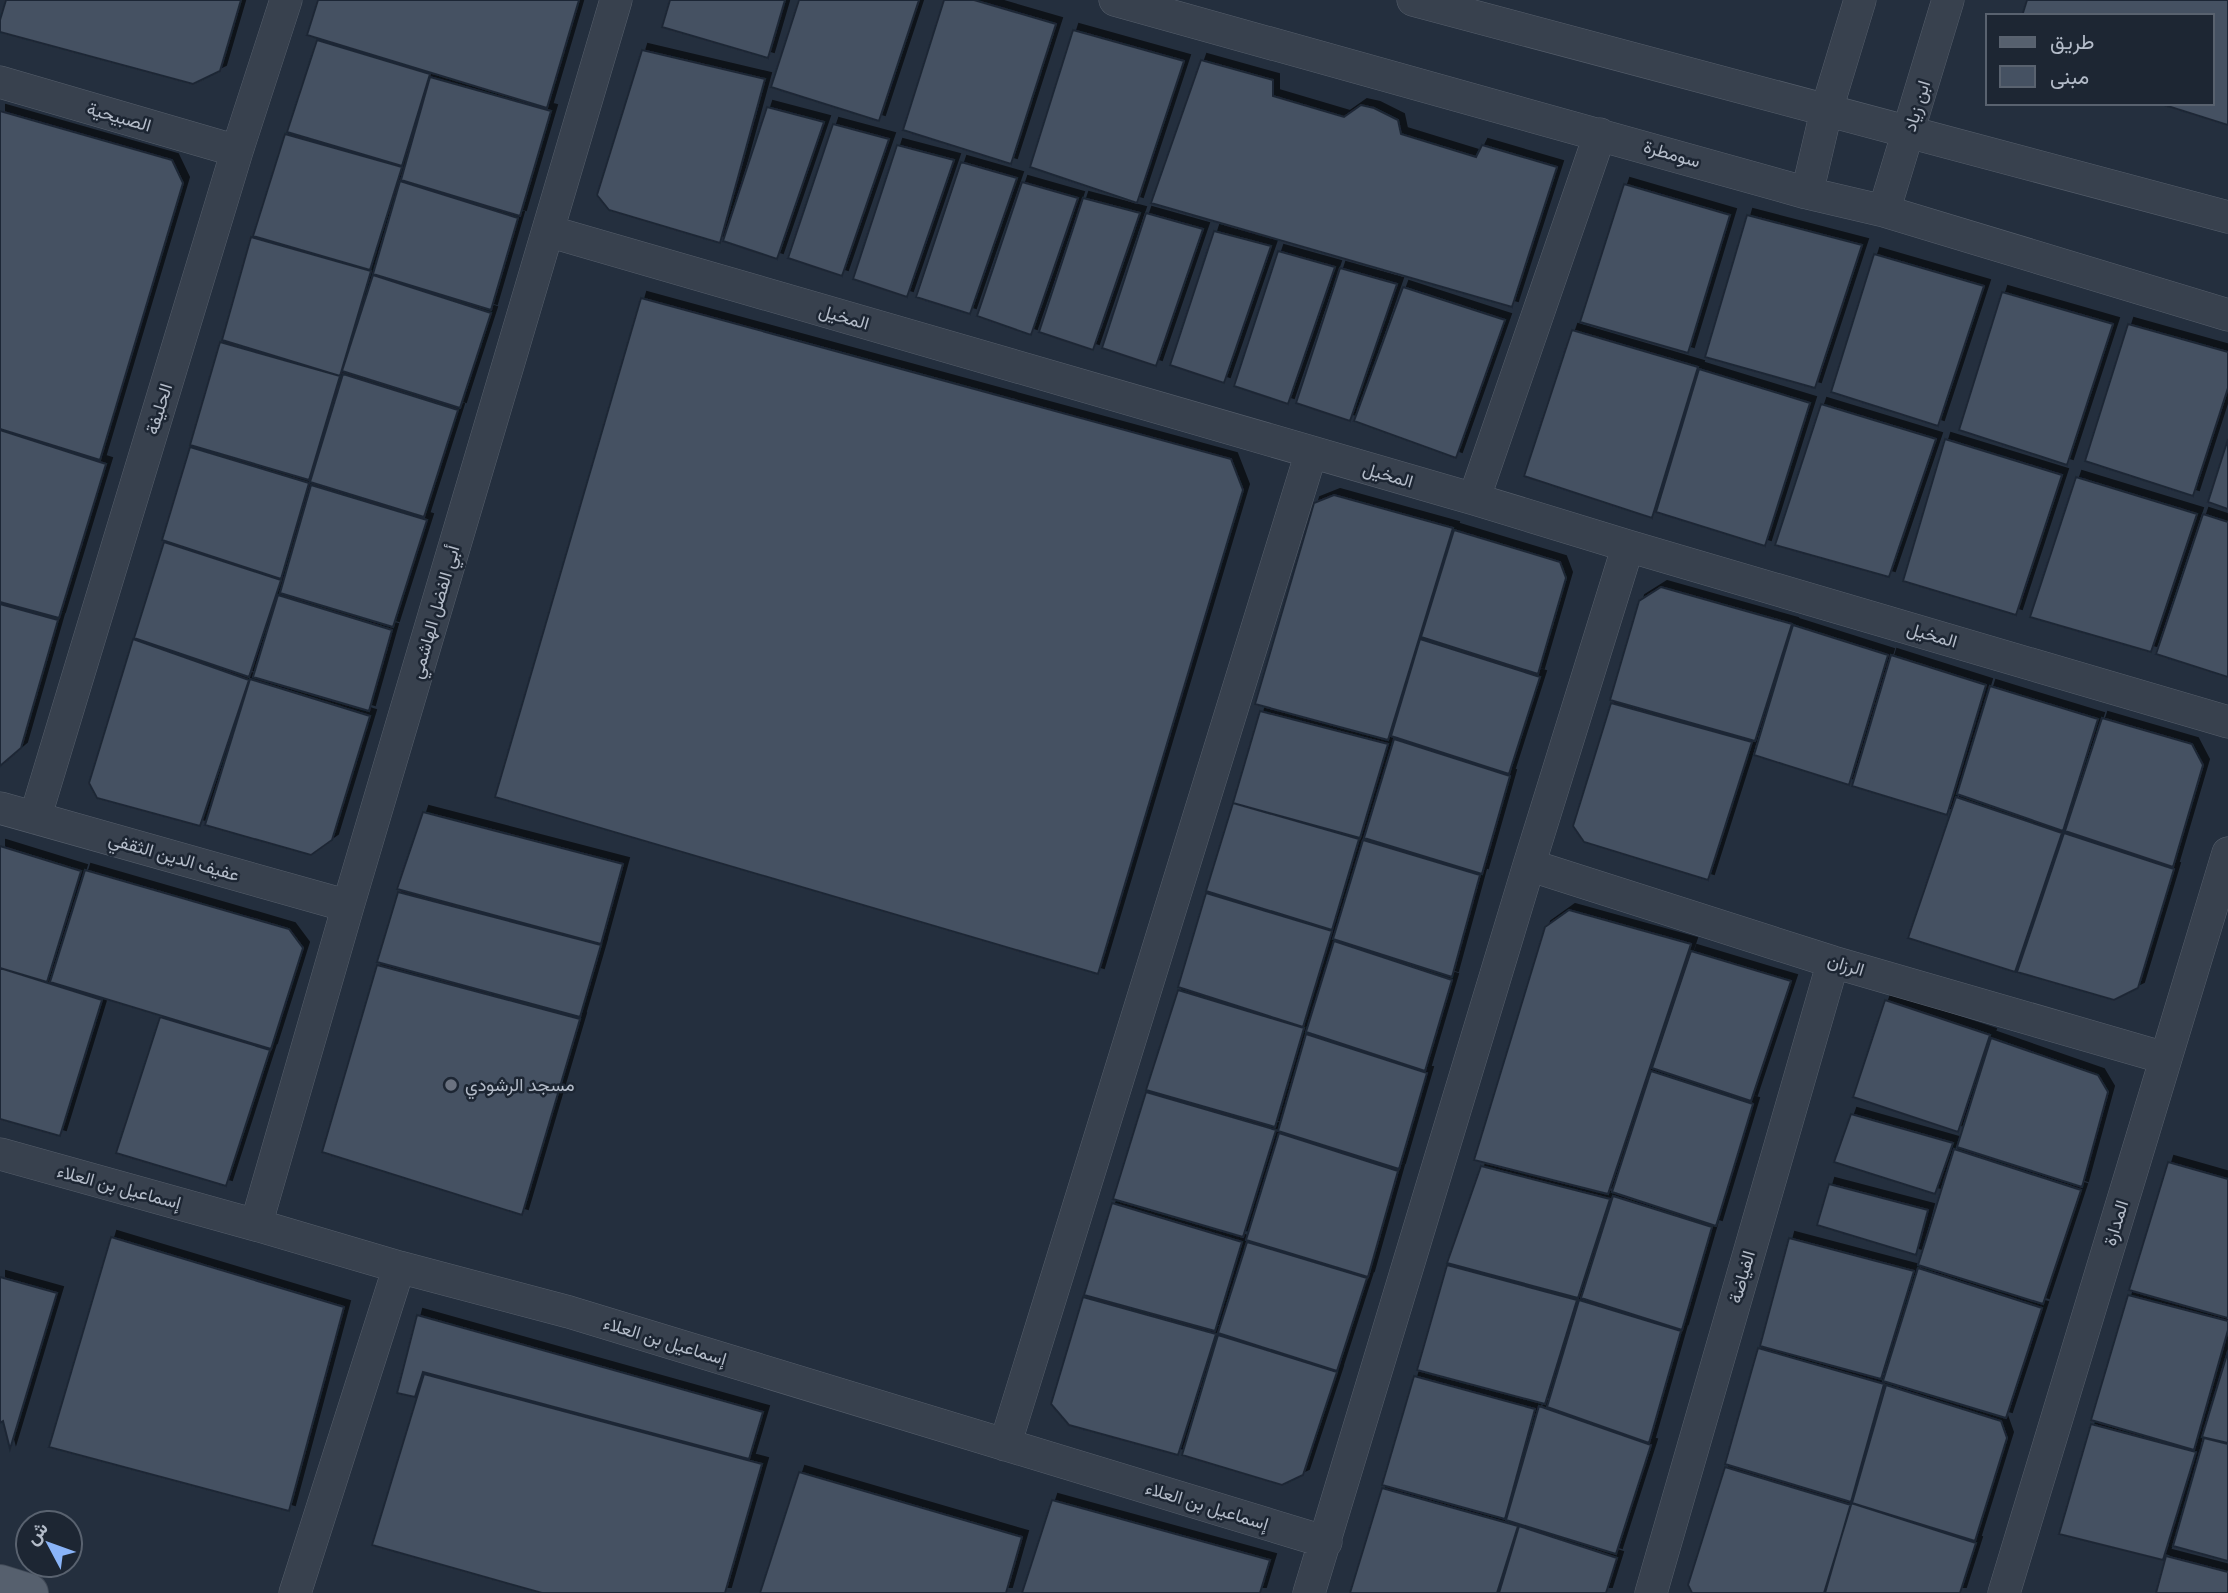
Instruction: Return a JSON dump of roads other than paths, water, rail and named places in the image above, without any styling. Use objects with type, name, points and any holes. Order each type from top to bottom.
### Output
[{"type":"main road","points":[[0,1584],[29,1593]]},
{"type":"street","name":"الحليفة","points":[[35,818],[237,151],[286,0]]},
{"type":"street","name":"أبي الفضل الهاشمي","points":[[257,1225],[348,906],[616,0]]},
{"type":"street","name":"سومطرة","points":[[1115,0],[1807,193],[1884,211],[2228,315]]},
{"type":"street","points":[[1413,0],[2228,217]]},
{"type":"street","points":[[1807,193],[1826,112],[1860,0]]},
{"type":"street","name":"ابن زياد","points":[[1884,211],[1948,0]]},
{"type":"street","name":"الصبيحية","points":[[0,82],[237,151]]},
{"type":"street","points":[[1474,499],[1600,134]]},
{"type":"street","name":"المخيل","points":[[548,231],[1474,499],[2228,722]]},
{"type":"street","points":[[1005,1445],[1311,453]]},
{"type":"street","points":[[1309,1593],[1628,546]]},
{"type":"street","name":"عفيف الدين الثقفي","points":[[0,808],[348,906]]},
{"type":"street","name":"المدارة","points":[[2004,1593],[2228,853]]},
{"type":"street","name":"الرزان","points":[[1529,865],[1833,962],[2165,1058]]},
{"type":"street","name":"الفياضة","points":[[1651,1593],[1833,962]]},
{"type":"street","name":"إسماعيل بن العلاء","points":[[0,1154],[399,1267],[569,1312],[1326,1542]]},
{"type":"street","points":[[295,1593],[399,1267]]},
{"type":"place","name":"مسجد الرشودي","points":[[451,1085]]}]
